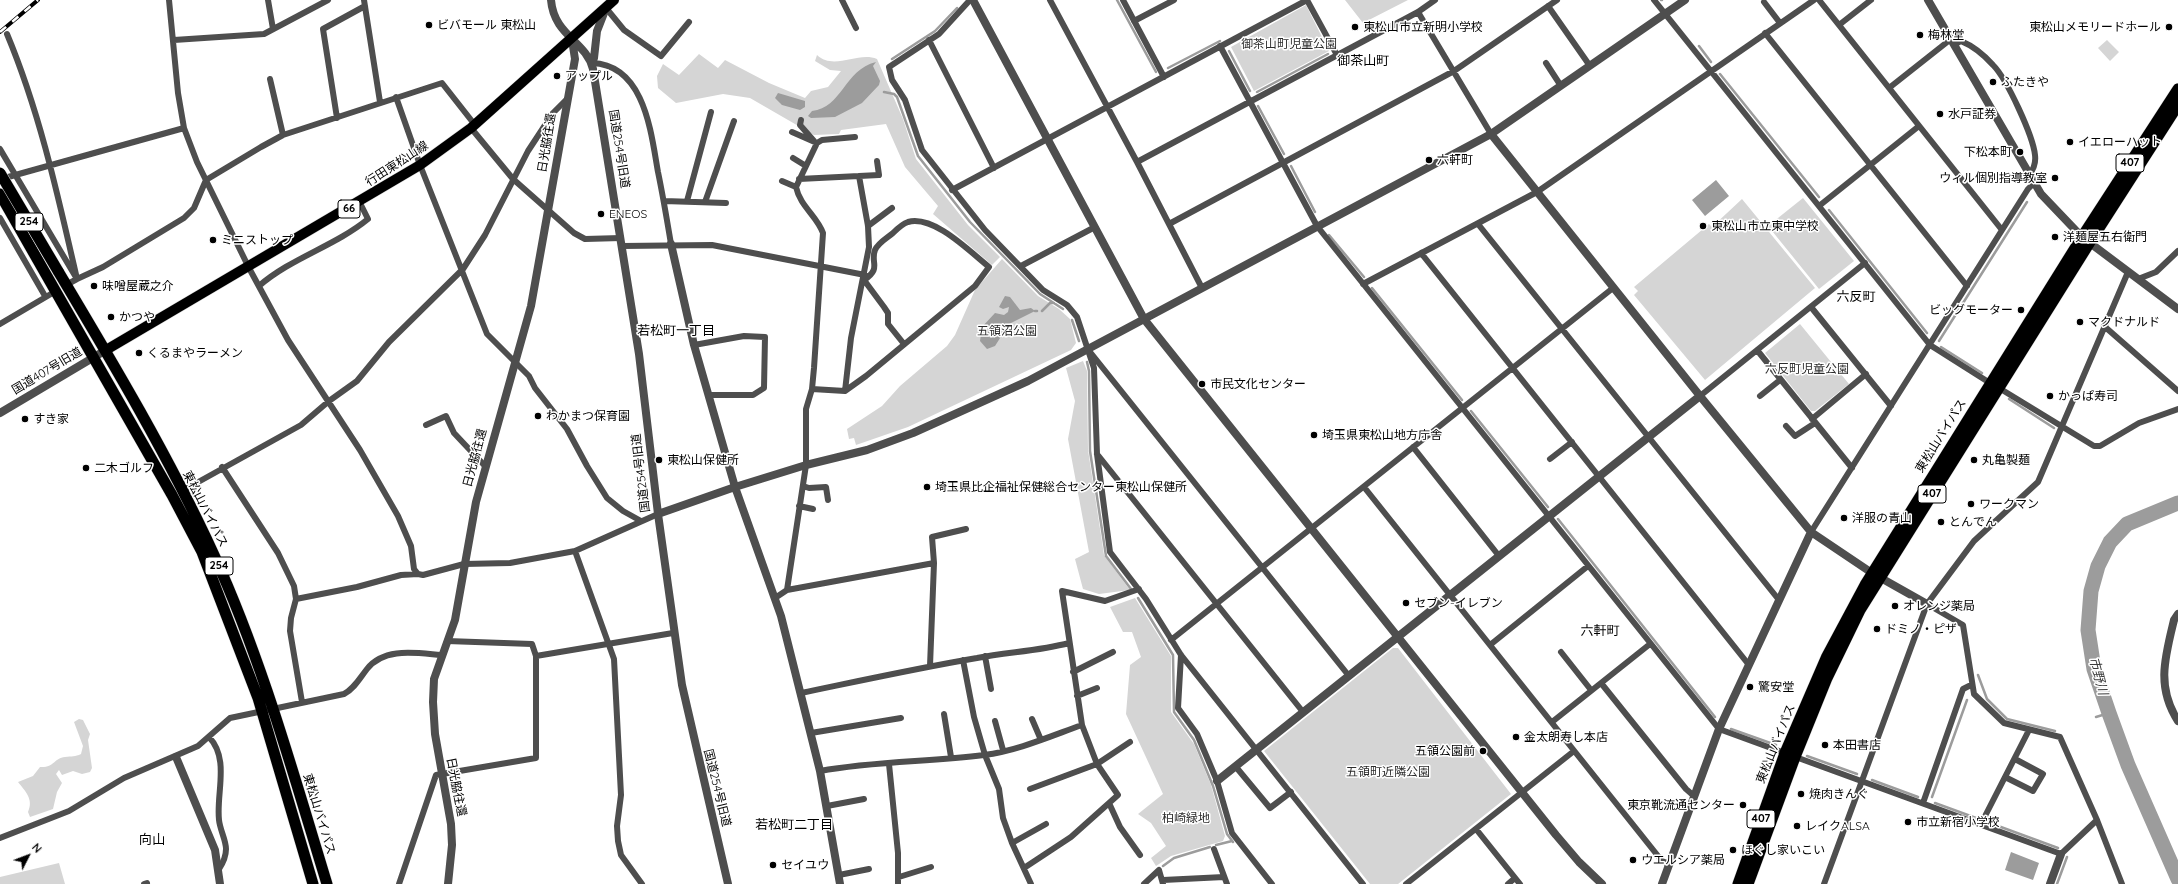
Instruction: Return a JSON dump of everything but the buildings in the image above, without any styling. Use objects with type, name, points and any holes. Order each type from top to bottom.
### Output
[{"type":"highway","name":"東松山バイパス","points":[[1738,884],[1790,755],[1876,575],[2178,89]]},
{"type":"highway","name":"東松山バイパス","points":[[2086,239],[2178,105]]},
{"type":"highway","name":"東松山バイパス","points":[[0,173],[106,350],[214,554],[235,603],[267,709],[313,884]]},
{"type":"highway","name":"東松山バイパス","points":[[0,194],[172,495],[202,552],[249,673],[267,709],[327,884]]},
{"type":"highway","name":"東松山バイパス","points":[[1748,884],[1790,755]]},
{"type":"main road","name":"行田東松山線","points":[[106,350],[360,203],[420,166],[473,126],[614,0]]},
{"type":"street","points":[[169,0],[178,93],[184,128],[197,162],[249,268],[288,340],[329,401],[398,516],[411,546],[414,569],[418,574]]},
{"type":"street","points":[[268,0],[273,29]]},
{"type":"street","points":[[174,40],[264,34],[328,0]]},
{"type":"street","points":[[551,0],[552,11],[556,22],[592,63]]},
{"type":"street","points":[[842,0],[856,28]]},
{"type":"street","points":[[970,0],[939,34],[890,65],[888,71],[905,100],[922,150],[985,230],[1043,290],[1072,310],[1094,368],[1097,454],[1110,552],[1139,589],[1181,655],[1364,884]]},
{"type":"street","points":[[973,0],[1144,319],[1522,792],[1579,862],[1602,884]]},
{"type":"street","points":[[1050,0],[1137,162],[1202,288]]},
{"type":"street","points":[[1123,0],[1164,77]]},
{"type":"street","points":[[1134,21],[1174,0]]},
{"type":"street","points":[[952,190],[1307,0],[1337,55]]},
{"type":"street","points":[[1137,162],[1250,100],[1418,12],[1435,0]]},
{"type":"street","points":[[1169,224],[1454,72],[1557,0]]},
{"type":"street","points":[[1654,0],[1930,345],[1994,386],[2094,446],[2100,446],[2139,423],[2178,409]]},
{"type":"street","points":[[296,599],[357,587],[400,575],[424,575],[464,564],[510,563],[575,551],[658,514],[735,487],[806,465],[867,450],[913,434],[1028,381],[1491,134],[1685,0]]},
{"type":"street","points":[[1363,284],[1537,192],[1814,0]]},
{"type":"street","points":[[1818,0],[2002,230]]},
{"type":"street","points":[[1839,25],[1871,0]]},
{"type":"street","points":[[1928,0],[2041,194],[2086,239],[2178,309]]},
{"type":"street","points":[[1764,2],[1780,23]]},
{"type":"street","points":[[337,118],[323,29],[364,3],[380,102]]},
{"type":"street","points":[[1548,6],[1590,66]]},
{"type":"street","points":[[592,63],[594,58],[596,36],[606,8]]},
{"type":"street","points":[[606,8],[624,30],[661,56],[689,22]]},
{"type":"street","points":[[1418,12],[1491,134],[1613,288],[1811,532],[1876,575],[1963,625],[1971,685],[1974,694],[2004,723],[2060,737],[2097,820],[2122,884]]},
{"type":"street","points":[[1765,33],[1967,286]]},
{"type":"street","points":[[7,34],[17,58],[51,165],[77,278]]},
{"type":"street","name":"日光脇往還","points":[[448,884],[452,845],[451,824],[435,734],[433,702],[434,679],[459,601],[464,564],[476,502],[531,306],[566,100],[575,59],[572,39]]},
{"type":"street","points":[[929,40],[994,168]]},
{"type":"street","points":[[1889,88],[1953,42],[1961,41],[1969,44],[1994,66],[2005,85],[2032,141],[2036,156],[2034,170],[2029,175]]},
{"type":"street","points":[[1220,46],[1317,226],[1719,729],[2061,854]]},
{"type":"street","points":[[592,63],[601,63],[616,70],[629,82],[642,101],[648,119],[671,244],[694,345],[710,395],[735,487],[775,598],[801,693],[820,771],[840,884]]},
{"type":"street","name":"国道254号旧道","points":[[592,63],[639,354],[673,633],[692,735],[728,884]]},
{"type":"street","points":[[1546,63],[1561,86]]},
{"type":"street","points":[[270,79],[283,135]]},
{"type":"street","points":[[66,285],[77,278],[103,266],[184,218],[194,208],[206,180],[283,135],[337,118],[380,102],[442,83],[513,179],[574,233],[585,239],[622,242],[712,245],[820,266],[864,278],[870,276],[876,266],[874,252],[878,246],[907,222],[932,224],[989,267],[975,286],[845,391],[812,389]]},
{"type":"street","points":[[396,97],[420,166],[463,269],[487,334],[515,363],[525,370],[535,388],[567,429],[587,466],[607,498],[623,511],[641,521]]},
{"type":"street","points":[[182,491],[222,467],[301,425],[329,401],[357,381],[389,342],[463,269],[485,235],[528,151],[553,114],[566,100]]},
{"type":"street","points":[[687,201],[711,112]]},
{"type":"street","points":[[801,120],[800,125],[816,143]]},
{"type":"street","points":[[705,202],[734,121]]},
{"type":"street","points":[[1819,206],[1919,126]]},
{"type":"street","points":[[0,180],[184,128]]},
{"type":"street","points":[[792,132],[816,143]]},
{"type":"street","points":[[796,188],[816,143],[822,140],[855,137]]},
{"type":"street","points":[[0,149],[77,278]]},
{"type":"street","points":[[793,158],[806,166]]},
{"type":"street","points":[[799,179],[879,175],[877,161]]},
{"type":"street","points":[[845,391],[851,338],[869,247],[868,226],[859,176]]},
{"type":"street","points":[[782,181],[796,188],[801,200],[818,223],[823,233],[812,389],[806,409],[806,465],[787,590]]},
{"type":"street","points":[[1662,884],[1719,729],[1811,532],[2002,230],[2034,183]]},
{"type":"street","points":[[664,201],[726,203]]},
{"type":"street","points":[[259,286],[267,278],[320,247],[353,231],[363,223],[368,217],[360,203]]},
{"type":"street","points":[[868,226],[892,208]]},
{"type":"street","points":[[0,218],[45,296]]},
{"type":"street","points":[[1478,224],[1779,600]]},
{"type":"street","points":[[1021,266],[1095,227]]},
{"type":"street","points":[[2138,279],[2156,272],[2178,251]]},
{"type":"street","points":[[1421,253],[1749,665]]},
{"type":"street","points":[[1218,781],[1865,263]]},
{"type":"street","points":[[1824,884],[1927,604],[1974,541],[2038,482],[2128,272]]},
{"type":"street","points":[[864,278],[888,313],[888,324],[904,344]]},
{"type":"street","points":[[1171,640],[1613,288]]},
{"type":"street","points":[[0,324],[45,296],[56,291]]},
{"type":"street","points":[[1811,307],[1891,406]]},
{"type":"street","points":[[2104,326],[2178,391]]},
{"type":"street","points":[[694,345],[744,336],[765,337],[764,388],[753,395],[710,395]]},
{"type":"street","points":[[1088,349],[1349,676]]},
{"type":"street","name":"国道407号旧道","points":[[0,413],[106,350]]},
{"type":"street","points":[[1757,350],[1852,468]]},
{"type":"street","points":[[1786,426],[1795,436],[1866,374]]},
{"type":"street","points":[[1760,396],[1780,380]]},
{"type":"street","points":[[426,425],[446,416],[454,433],[485,466]]},
{"type":"street","points":[[1550,460],[1572,442]]},
{"type":"street","points":[[1413,447],[1499,556]]},
{"type":"street","points":[[1097,454],[1303,712]]},
{"type":"street","points":[[222,467],[278,553],[294,586],[296,599],[291,618],[290,631],[302,702]]},
{"type":"street","points":[[803,486],[810,488],[826,487],[828,500]]},
{"type":"street","points":[[1364,487],[1662,861],[1669,864]]},
{"type":"street","points":[[800,506],[813,508]]},
{"type":"street","points":[[930,666],[934,563],[932,537],[966,529]]},
{"type":"street","points":[[575,551],[614,659],[620,788],[618,841],[621,855],[642,884]]},
{"type":"street","points":[[775,598],[787,590],[934,563]]},
{"type":"street","points":[[1490,645],[1588,566]]},
{"type":"street","points":[[1024,868],[1071,837],[1118,795],[1097,764],[1082,725],[1062,591],[1106,601],[1139,589]]},
{"type":"street","points":[[2178,614],[2174,620],[2164,663],[2164,688],[2178,721]]},
{"type":"street","points":[[536,656],[609,645],[673,633]]},
{"type":"street","points":[[399,884],[436,774],[536,758],[536,656],[532,644],[447,641]]},
{"type":"street","points":[[801,693],[985,656],[1016,651],[1041,650],[1069,642]]},
{"type":"street","points":[[1552,722],[1650,644]]},
{"type":"street","points":[[1073,672],[1112,652]]},
{"type":"street","points":[[1561,652],[1591,690]]},
{"type":"street","points":[[0,838],[69,811],[124,778],[176,757],[198,746],[230,718],[267,709],[335,696],[349,691],[374,661],[385,655],[403,653],[441,655]]},
{"type":"street","points":[[1181,655],[1178,708],[1197,734],[1218,781],[1232,833],[1270,882],[1262,884]]},
{"type":"street","points":[[985,656],[992,689]]},
{"type":"street","points":[[963,660],[974,717],[984,755],[998,784],[1003,818],[1012,843],[1031,884]]},
{"type":"street","points":[[1601,683],[1686,789],[1694,796]]},
{"type":"street","points":[[1923,803],[1963,689],[1971,685]]},
{"type":"street","points":[[1077,696],[1097,688]]},
{"type":"street","points":[[944,714],[951,757]]},
{"type":"street","points":[[811,733],[901,718]]},
{"type":"street","points":[[1032,720],[1040,740]]},
{"type":"street","points":[[995,721],[1003,750]]},
{"type":"street","points":[[820,771],[850,765],[890,764],[984,755],[1040,740],[1082,725]]},
{"type":"street","points":[[1981,824],[2029,730]]},
{"type":"street","points":[[209,737],[217,746],[221,772],[218,816],[220,830],[226,850],[223,863],[219,869]]},
{"type":"street","points":[[1030,789],[1097,764],[1130,742]]},
{"type":"street","points":[[1406,884],[1574,750]]},
{"type":"street","points":[[176,757],[215,850],[220,884]]},
{"type":"street","points":[[2005,777],[2033,791],[2043,774],[2015,759]]},
{"type":"street","points":[[890,764],[899,881],[931,867]]},
{"type":"street","points":[[1236,767],[1270,808],[1291,792]]},
{"type":"street","points":[[827,806],[864,799]]},
{"type":"street","points":[[1108,803],[1120,827],[1140,855]]},
{"type":"street","points":[[2050,884],[2061,854],[2097,820]]},
{"type":"street","points":[[1012,843],[1046,824]]},
{"type":"street","points":[[1476,829],[1520,884]]},
{"type":"street","points":[[1214,849],[1227,884]]},
{"type":"street","points":[[839,875],[869,869]]},
{"type":"street","points":[[1144,884],[1159,870],[1163,882],[1224,877]]},
{"type":"street","points":[[1508,884],[1515,878]]},
{"type":"green space","points":[[1345,0],[1408,0],[1363,23]]},
{"type":"green space","name":"御茶山町児童公園","points":[[1306,5],[1329,51],[1254,91],[1231,47]]},
{"type":"green space","points":[[2107,40],[2119,52],[2110,61],[2098,48]]},
{"type":"green space","points":[[699,54],[718,68],[725,60],[769,83],[805,98],[811,91],[828,87],[841,71],[830,70],[815,61],[817,55],[831,61],[862,57],[877,59],[903,119],[916,159],[968,225],[1000,257],[992,265],[933,214],[938,206],[905,167],[886,124],[841,130],[839,134],[814,135],[750,98],[723,94],[676,103],[658,88],[657,76],[663,64],[679,75]]},
{"type":"green space","points":[[1803,198],[1854,261],[1819,289],[1768,226]]},
{"type":"green space","points":[[1742,199],[1815,288],[1705,380],[1634,295],[1638,291],[1634,287],[1709,224],[1712,227]]},
{"type":"green space","name":"五領沼公園","points":[[1002,259],[1038,296],[1059,309],[1070,319],[1076,343],[1071,350],[908,427],[856,445],[854,438],[849,439],[847,429],[882,406],[900,386],[947,346],[955,335],[975,290]]},
{"type":"green space","name":"六反町児童公園","points":[[1800,324],[1849,384],[1815,411],[1811,411],[1765,353]]},
{"type":"green space","points":[[1083,361],[1087,371],[1088,450],[1104,555],[1130,590],[1099,594],[1083,589],[1075,559],[1089,552],[1068,439],[1075,401],[1066,368]]},
{"type":"green space","name":"柏崎緑地","points":[[1135,598],[1171,656],[1171,712],[1194,744],[1211,785],[1225,836],[1223,841],[1171,856],[1156,866],[1151,858],[1166,846],[1151,823],[1138,814],[1163,794],[1126,714],[1130,665],[1141,657],[1132,632],[1123,632],[1110,607]]},
{"type":"green space","name":"五領町近隣公園","points":[[1393,648],[1398,648],[1511,794],[1398,884],[1370,884],[1264,751]]},
{"type":"green space","points":[[79,719],[83,720],[90,734],[88,740],[92,768],[90,772],[82,774],[73,771],[62,775],[59,770],[56,774],[62,783],[57,792],[53,809],[30,817],[28,812],[30,803],[28,796],[18,782],[33,776],[40,767],[51,765],[58,759],[81,754],[83,746],[74,722]]},
{"type":"green space","points":[[59,863],[65,884],[0,884],[0,877]]},
{"type":"shaded area","points":[[876,62],[873,66],[880,81],[879,85],[862,103],[835,117],[811,118],[808,116],[812,111],[822,108],[830,103],[850,80],[865,66]]},
{"type":"shaded area","points":[[778,93],[805,101],[805,107],[800,110],[782,105],[775,98]]},
{"type":"shaded area","points":[[1716,180],[1729,196],[1705,216],[1692,200]]},
{"type":"shaded area","points":[[1005,296],[1010,297],[1020,310],[1031,308],[1035,311],[1009,324],[995,346],[987,349],[980,341],[982,327],[995,313],[1004,315],[1008,312],[1009,307],[1003,309],[999,307]]},
{"type":"shaded area","points":[[2011,852],[2039,863],[2033,880],[2005,870]]},
{"type":"waterway","points":[[1117,0],[1156,72]]},
{"type":"waterway","points":[[892,59],[935,31],[957,8]]},
{"type":"waterway","points":[[1168,68],[1220,41]]},
{"type":"waterway","points":[[1699,46],[1711,62]]},
{"type":"waterway","points":[[1229,51],[1250,91]]},
{"type":"waterway","points":[[1257,92],[1328,54]]},
{"type":"waterway","points":[[1720,74],[1819,197]]},
{"type":"waterway","points":[[884,92],[894,94],[897,97],[918,156],[970,222],[1040,294],[1063,309]]},
{"type":"waterway","points":[[1258,106],[1284,154]]},
{"type":"waterway","points":[[1291,166],[1315,212]]},
{"type":"waterway","points":[[1939,341],[2027,202]]},
{"type":"waterway","points":[[1829,210],[1927,333]]},
{"type":"waterway","points":[[1329,235],[1364,277]]},
{"type":"waterway","points":[[1372,288],[1462,400]]},
{"type":"waterway","points":[[1042,311],[1050,303],[1054,303]]},
{"type":"waterway","points":[[1072,320],[1079,341]]},
{"type":"waterway","points":[[1941,347],[1982,373]]},
{"type":"waterway","points":[[1087,362],[1089,371],[1090,451],[1106,556],[1131,589]]},
{"type":"waterway","points":[[2009,399],[2054,428]]},
{"type":"waterway","points":[[1471,411],[1548,507]]},
{"type":"waterway","name":"市野川","points":[[2178,503],[2127,524],[2110,542],[2098,566],[2091,591],[2088,630],[2094,669],[2109,713],[2128,765],[2178,879]]},
{"type":"waterway","points":[[1558,519],[1715,717]]},
{"type":"waterway","points":[[1138,598],[1173,655],[1174,712],[1194,740],[1213,786],[1227,834],[1233,842]]},
{"type":"waterway","points":[[1978,675],[1987,699],[2007,719],[2055,731]]},
{"type":"waterway","points":[[1932,797],[1967,700]]},
{"type":"waterway","points":[[2096,717],[2109,713]]},
{"type":"waterway","points":[[1731,729],[1776,745]]},
{"type":"waterway","points":[[1807,756],[1857,774]]},
{"type":"waterway","points":[[1872,780],[1918,797]]},
{"type":"waterway","points":[[1935,803],[1976,818]]},
{"type":"waterway","points":[[1990,823],[2058,848]]},
{"type":"waterway","points":[[1216,845],[1232,841]]},
{"type":"waterway","points":[[1163,866],[1174,858],[1210,847]]},
{"type":"waterway","points":[[2057,884],[2067,857]]},
{"type":"railway","points":[[0,32],[38,0]]},
{"type":"place","name":"ビバモール 東松山","points":[[429,25]]},
{"type":"place","name":"東松山市立新明小学校","points":[[1355,27]]},
{"type":"place","name":"東松山メモリードホール","points":[[2169,27]]},
{"type":"place","name":"梅林堂","points":[[1920,35]]},
{"type":"place","name":"アップル","points":[[557,76]]},
{"type":"place","name":"ふたきや","points":[[1993,82]]},
{"type":"place","name":"水戸証券","points":[[1940,114]]},
{"type":"place","name":"イエローハット","points":[[2070,142]]},
{"type":"place","name":"下松本町","points":[[2020,152]]},
{"type":"place","name":"六軒町","points":[[1429,160]]},
{"type":"place","name":"ウィル個別指導教室","points":[[2055,178]]},
{"type":"place","name":"ENEOS","points":[[601,214]]},
{"type":"place","name":"東松山市立東中学校","points":[[1703,226]]},
{"type":"place","name":"洋麺屋五右衛門","points":[[2055,237]]},
{"type":"place","name":"ミニストップ","points":[[213,240]]},
{"type":"place","name":"味噌屋蔵之介","points":[[94,286]]},
{"type":"place","name":"ビッグモーター","points":[[2021,310]]},
{"type":"place","name":"かつや","points":[[111,317]]},
{"type":"place","name":"マクドナルド","points":[[2080,322]]},
{"type":"place","name":"くるまやラーメン","points":[[139,353]]},
{"type":"place","name":"市民文化センター","points":[[1202,384]]},
{"type":"place","name":"かっぱ寿司","points":[[2050,396]]},
{"type":"place","name":"わかまつ保育園","points":[[538,416]]},
{"type":"place","name":"すき家","points":[[25,419]]},
{"type":"place","name":"埼玉県東松山地方庁舎","points":[[1314,435]]},
{"type":"place","name":"東松山保健所","points":[[659,460]]},
{"type":"place","name":"丸亀製麺","points":[[1974,460]]},
{"type":"place","name":"二木ゴルフ","points":[[86,468]]},
{"type":"place","name":"埼玉県比企福祉保健総合センター東松山保健所","points":[[927,487]]},
{"type":"place","name":"ワークマン","points":[[1971,504]]},
{"type":"place","name":"洋服の青山","points":[[1844,518]]},
{"type":"place","name":"とんでん","points":[[1941,522]]},
{"type":"place","name":"セブン-イレブン","points":[[1406,603]]},
{"type":"place","name":"オレンジ薬局","points":[[1895,606]]},
{"type":"place","name":"ドミノ・ピザ","points":[[1877,629]]},
{"type":"place","name":"驚安堂","points":[[1750,687]]},
{"type":"place","name":"金太朗寿し本店","points":[[1516,737]]},
{"type":"place","name":"本田書店","points":[[1825,745]]},
{"type":"place","name":"五領公園前","points":[[1483,751]]},
{"type":"place","name":"焼肉きんぐ","points":[[1801,794]]},
{"type":"place","name":"東京靴流通センター","points":[[1743,805]]},
{"type":"place","name":"市立新宿小学校","points":[[1908,822]]},
{"type":"place","name":"レイクALSA","points":[[1797,826]]},
{"type":"place","name":"ほぐし家いこい","points":[[1733,850]]},
{"type":"place","name":"ウエルシア薬局","points":[[1633,860]]},
{"type":"place","name":"セイユウ","points":[[773,865]]},
{"type":"district","name":"御茶山町","points":[[1363,61]]},
{"type":"district","name":"六反町","points":[[1856,297]]},
{"type":"district","name":"若松町一丁目","points":[[676,331]]},
{"type":"district","name":"六軒町","points":[[1600,631]]},
{"type":"district","name":"若松町二丁目","points":[[794,825]]},
{"type":"district","name":"向山","points":[[152,840]]}]
